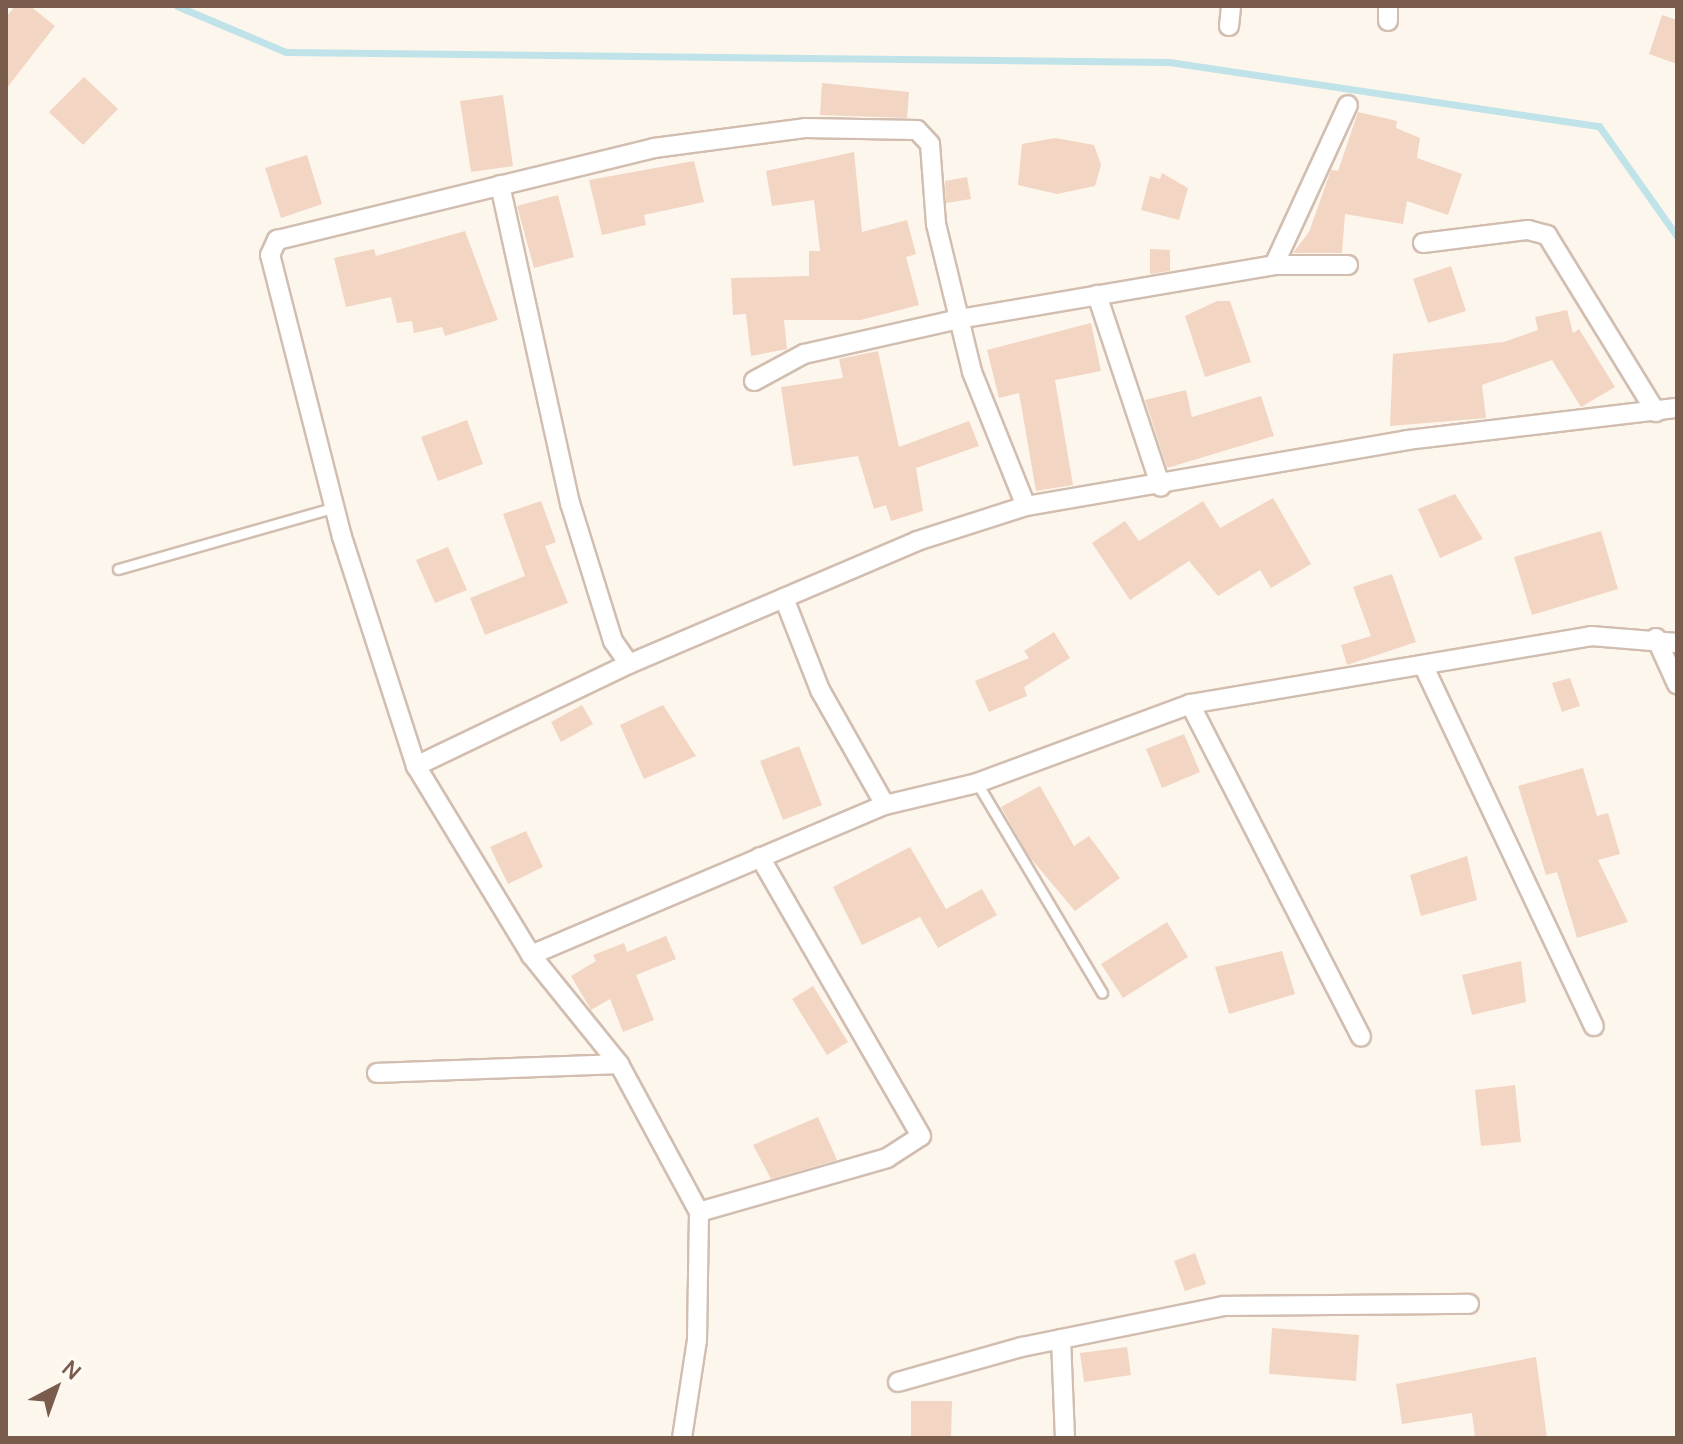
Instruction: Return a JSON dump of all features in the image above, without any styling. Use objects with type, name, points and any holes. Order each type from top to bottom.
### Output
[{"type":"street","points":[[1229,26],[1231,6]]},
{"type":"street","points":[[1274,265],[1348,105]]},
{"type":"street","points":[[682,1438],[697,1340],[699,1212],[619,1064],[531,955],[416,766],[335,507],[270,255],[277,240],[654,148],[760,134],[917,130],[930,144],[936,224],[985,416],[1026,506]]},
{"type":"street","points":[[500,185],[558,459],[604,614],[629,664]]},
{"type":"street","points":[[1423,243],[1528,230],[1547,235],[1656,412]]},
{"type":"street","points":[[754,381],[804,354],[959,319],[1274,265],[1348,265]]},
{"type":"street","points":[[1097,295],[1161,487]]},
{"type":"street","points":[[416,766],[629,664],[917,541],[1026,506],[1161,487],[1407,440],[1677,408]]},
{"type":"street","points":[[784,598],[820,690],[885,805]]},
{"type":"street","points":[[531,955],[885,805],[977,783],[1190,704],[1425,669],[1591,636],[1656,638],[1677,643]]},
{"type":"street","points":[[1656,638],[1677,684]]},
{"type":"street","points":[[1425,669],[1594,1026]]},
{"type":"street","points":[[1190,704],[1361,1037]]},
{"type":"street","points":[[699,1212],[887,1158],[921,1136],[760,857]]},
{"type":"street","points":[[377,1073],[619,1064]]},
{"type":"street","points":[[898,1382],[1061,1339],[1223,1306],[1469,1304]]},
{"type":"street","points":[[1061,1339],[1065,1438]]},
{"type":"lane","points":[[118,569],[335,507]]},
{"type":"lane","points":[[977,783],[1102,993]]},
{"type":"building","points":[[15,6],[30,6],[55,26],[6,89],[6,17]]},
{"type":"building","points":[[1662,15],[1677,20],[1677,64],[1649,54]]},
{"type":"building","points":[[84,77],[118,109],[83,145],[49,112]]},
{"type":"building","points":[[822,83],[909,92],[907,118],[820,115]]},
{"type":"building","points":[[503,95],[513,166],[471,172],[460,101]]},
{"type":"building","points":[[1358,112],[1397,121],[1396,128],[1420,138],[1417,158],[1462,174],[1448,215],[1407,201],[1403,224],[1345,214],[1342,253],[1293,253],[1309,232],[1331,170],[1338,171]]},
{"type":"building","points":[[1055,138],[1094,145],[1101,165],[1095,186],[1057,194],[1018,185],[1022,144]]},
{"type":"building","points":[[854,152],[862,232],[907,220],[916,254],[906,257],[919,305],[861,320],[784,320],[787,349],[751,356],[746,314],[733,315],[731,278],[809,276],[809,251],[820,251],[814,200],[772,206],[766,171]]},
{"type":"building","points":[[307,155],[322,204],[281,218],[265,168]]},
{"type":"building","points":[[694,161],[704,202],[644,215],[646,225],[602,235],[589,180]]},
{"type":"building","points":[[1162,173],[1188,188],[1179,220],[1141,210],[1150,176],[1160,179]]},
{"type":"building","points":[[967,177],[971,199],[946,203],[945,181]]},
{"type":"building","points":[[558,195],[574,257],[534,268],[517,206]]},
{"type":"building","points":[[465,231],[498,320],[445,336],[442,327],[414,333],[412,321],[397,323],[391,297],[346,307],[334,258],[374,249],[376,256]]},
{"type":"building","points":[[1150,249],[1170,250],[1170,271],[1150,274]]},
{"type":"building","points":[[1451,266],[1466,311],[1428,323],[1413,279]]},
{"type":"building","points":[[1217,301],[1230,301],[1251,362],[1205,377],[1185,316]]},
{"type":"building","points":[[1567,310],[1573,333],[1579,329],[1615,387],[1581,407],[1552,360],[1482,385],[1486,418],[1390,426],[1393,354],[1504,342],[1538,330],[1535,317]]},
{"type":"building","points":[[1091,323],[1101,371],[1055,380],[1073,485],[1036,491],[1019,393],[999,398],[987,350]]},
{"type":"building","points":[[878,351],[899,447],[969,421],[979,446],[916,468],[923,511],[891,521],[886,505],[874,509],[858,456],[793,466],[781,387],[843,378],[839,359]]},
{"type":"building","points":[[1186,390],[1192,417],[1261,396],[1274,436],[1167,468],[1145,400]]},
{"type":"building","points":[[467,420],[483,464],[438,481],[421,437]]},
{"type":"building","points":[[1455,494],[1483,539],[1440,558],[1418,509]]},
{"type":"building","points":[[1273,498],[1311,564],[1271,588],[1260,570],[1218,596],[1189,561],[1130,600],[1092,543],[1125,521],[1139,541],[1203,501],[1220,528]]},
{"type":"building","points":[[541,501],[556,542],[545,546],[568,603],[485,635],[470,598],[525,576],[503,514]]},
{"type":"building","points":[[1601,531],[1618,589],[1532,615],[1514,557]]},
{"type":"building","points":[[448,547],[467,590],[435,603],[416,560]]},
{"type":"building","points":[[1392,574],[1416,642],[1347,665],[1341,645],[1371,636],[1353,587]]},
{"type":"building","points":[[1054,632],[1070,658],[1024,687],[1027,696],[989,712],[975,681],[1029,658],[1024,651]]},
{"type":"building","points":[[1570,678],[1580,706],[1562,712],[1552,683]]},
{"type":"building","points":[[582,705],[593,724],[561,742],[551,722]]},
{"type":"building","points":[[663,705],[696,756],[644,779],[620,725]]},
{"type":"building","points":[[1184,734],[1200,772],[1162,788],[1146,749]]},
{"type":"building","points":[[799,746],[822,805],[783,820],[760,761]]},
{"type":"building","points":[[1583,768],[1597,816],[1608,813],[1620,854],[1598,860],[1628,922],[1577,938],[1557,872],[1546,875],[1518,786]]},
{"type":"building","points":[[1040,786],[1074,846],[1089,836],[1120,878],[1075,911],[1028,855],[1001,807]]},
{"type":"building","points":[[526,831],[543,867],[508,884],[490,847]]},
{"type":"building","points":[[910,847],[946,909],[982,889],[997,915],[938,948],[920,917],[862,945],[833,887]]},
{"type":"building","points":[[1467,856],[1477,900],[1421,916],[1410,875]]},
{"type":"building","points":[[1167,922],[1188,957],[1123,998],[1101,964]]},
{"type":"building","points":[[666,936],[676,959],[636,975],[654,1020],[623,1032],[610,999],[591,1010],[571,976],[596,961],[593,955],[624,943],[627,952]]},
{"type":"building","points":[[1282,951],[1295,994],[1229,1014],[1215,967]]},
{"type":"building","points":[[1521,961],[1526,1002],[1472,1015],[1462,975]]},
{"type":"building","points":[[813,986],[848,1042],[827,1055],[792,999]]},
{"type":"building","points":[[1515,1085],[1521,1142],[1481,1146],[1475,1090]]},
{"type":"building","points":[[818,1117],[837,1160],[771,1179],[753,1145]]},
{"type":"building","points":[[1195,1253],[1206,1284],[1185,1291],[1174,1261]]},
{"type":"building","points":[[1272,1328],[1359,1335],[1356,1381],[1269,1374]]},
{"type":"building","points":[[1127,1347],[1131,1375],[1084,1382],[1080,1353]]},
{"type":"building","points":[[1536,1357],[1547,1438],[1475,1438],[1472,1413],[1402,1424],[1396,1384]]},
{"type":"building","points":[[911,1401],[952,1401],[951,1438],[911,1438]]},
{"type":"waterway","points":[[177,6],[286,52],[1169,62],[1599,126],[1677,236]]}]
